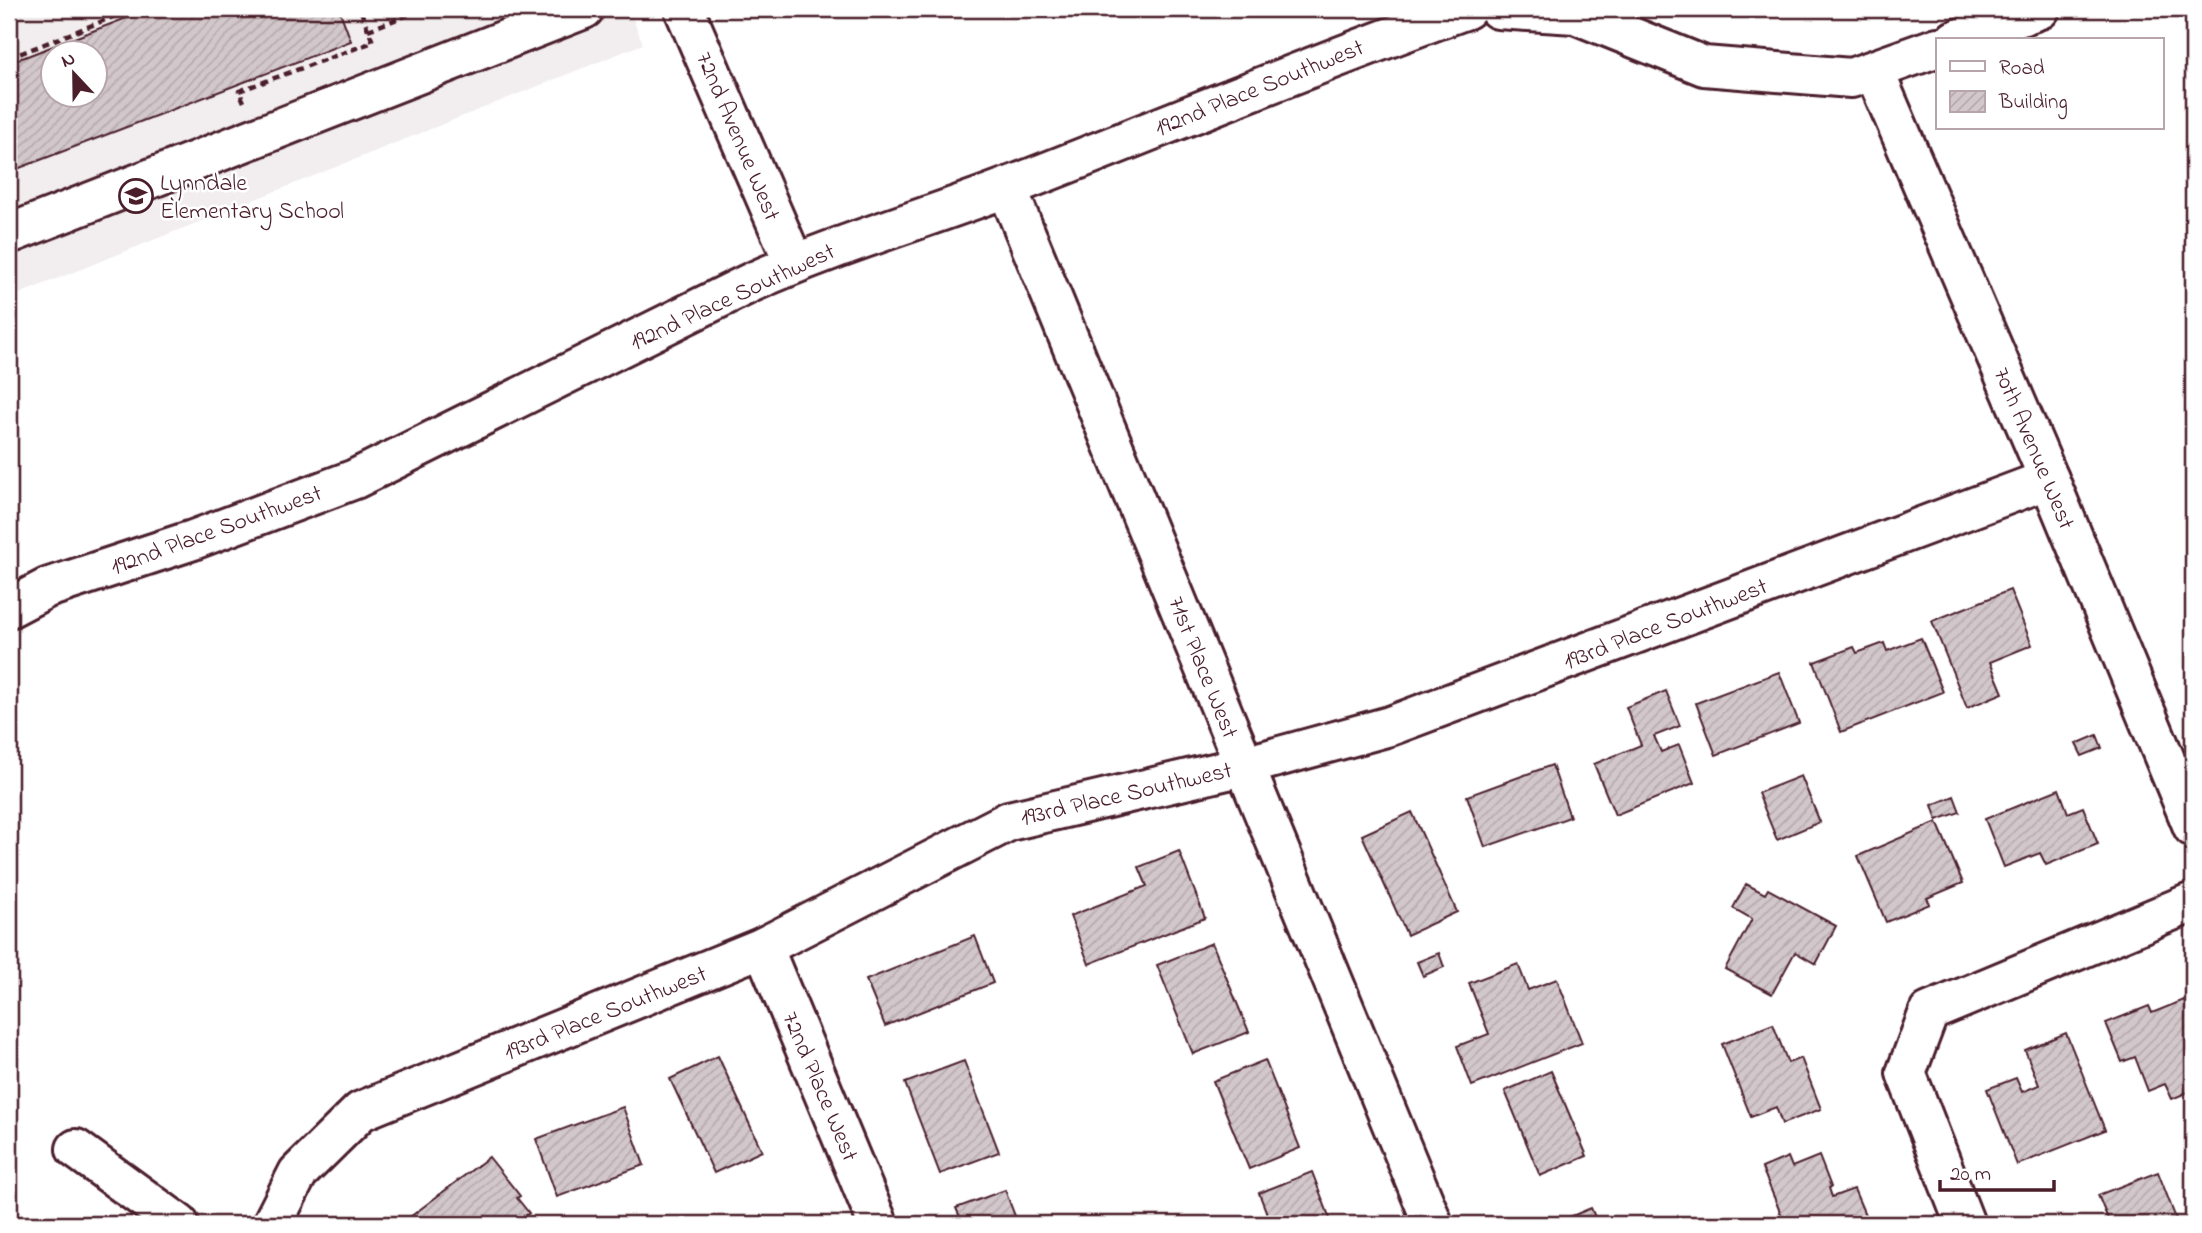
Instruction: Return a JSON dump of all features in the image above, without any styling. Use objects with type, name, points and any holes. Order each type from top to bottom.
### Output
[{"type":"street","points":[[9,234],[584,9]]},
{"type":"street","name":"72nd Avenue West","points":[[684,9],[794,263]]},
{"type":"street","name":"192nd Place Southwest","points":[[9,608],[47,588],[193,540],[355,479],[794,263],[1007,188],[1359,47],[1467,9]]},
{"type":"street","points":[[1499,9],[1575,14],[1704,66],[1851,78],[1936,48]]},
{"type":"street","points":[[1960,38],[2040,9]]},
{"type":"street","name":"70th Avenue West","points":[[1874,71],[2049,479],[2193,827]]},
{"type":"street","name":"71st Place West","points":[[1007,188],[1433,1224]]},
{"type":"street","name":"193rd Place Southwest","points":[[272,1224],[298,1173],[361,1111],[763,947],[1009,821],[1244,766],[1390,726],[2049,479]]},
{"type":"street","points":[[1965,1224],[1906,1073],[1929,1012],[2193,902]]},
{"type":"street","name":"72nd Place West","points":[[763,947],[878,1224]]},
{"type":"street","points":[[76,1149],[179,1224]]},
{"type":"path","points":[[9,58],[133,9]]},
{"type":"path","points":[[368,30],[424,9]]},
{"type":"shaded area","name":"Lynndale Elementary School","points":[[9,9],[629,9],[643,44],[9,298]]},
{"type":"building","points":[[150,9],[339,9],[351,41],[9,172],[9,63],[38,52],[38,108],[108,108],[108,38],[74,38]]},
{"type":"building","points":[[2010,590],[2032,645],[1990,662],[2003,693],[1967,708],[1932,621]]},
{"type":"building","points":[[1921,638],[1943,692],[1841,732],[1814,662],[1854,647],[1857,653],[1884,643],[1887,651]]},
{"type":"building","points":[[1779,672],[1799,723],[1716,755],[1696,703]]},
{"type":"building","points":[[1666,691],[1680,726],[1654,736],[1661,752],[1679,745],[1694,783],[1615,815],[1594,764],[1641,745],[1626,707]]},
{"type":"building","points":[[2097,735],[2102,748],[2082,756],[2076,744]]},
{"type":"building","points":[[1552,765],[1570,817],[1485,847],[1467,796]]},
{"type":"building","points":[[1801,776],[1820,822],[1777,840],[1758,793]]},
{"type":"building","points":[[2059,789],[2068,813],[2083,807],[2098,844],[2046,865],[2040,853],[2004,867],[1985,819]]},
{"type":"building","points":[[1954,796],[1960,812],[1937,820],[1932,805]]},
{"type":"building","points":[[1412,812],[1457,912],[1407,935],[1362,835]]},
{"type":"building","points":[[1937,822],[1963,883],[1927,898],[1930,904],[1886,922],[1858,856]]},
{"type":"building","points":[[1179,851],[1205,918],[1089,964],[1070,916],[1147,886],[1139,867]]},
{"type":"building","points":[[1746,884],[1765,894],[1768,889],[1836,926],[1816,964],[1795,952],[1772,994],[1725,969],[1752,919],[1733,908]]},
{"type":"building","points":[[975,936],[993,983],[885,1026],[866,980]]},
{"type":"building","points":[[1212,943],[1249,1032],[1193,1054],[1157,965]]},
{"type":"building","points":[[1439,953],[1444,967],[1423,976],[1417,962]]},
{"type":"building","points":[[1518,964],[1528,990],[1557,979],[1582,1043],[1472,1086],[1457,1046],[1489,1034],[1469,983]]},
{"type":"building","points":[[2184,1000],[2193,1023],[2193,1072],[2188,1075],[2193,1090],[2172,1099],[2165,1084],[2148,1091],[2135,1057],[2122,1062],[2106,1023],[2149,1006],[2152,1013]]},
{"type":"building","points":[[1773,1024],[1788,1063],[1801,1058],[1821,1109],[1782,1124],[1776,1107],[1751,1117],[1722,1044]]},
{"type":"building","points":[[2066,1033],[2105,1130],[2017,1165],[1987,1089],[2016,1078],[2022,1092],[2039,1085],[2025,1050]]},
{"type":"building","points":[[718,1056],[762,1151],[714,1173],[670,1079]]},
{"type":"building","points":[[1265,1060],[1300,1148],[1249,1169],[1213,1081]]},
{"type":"building","points":[[964,1061],[999,1152],[940,1174],[905,1083]]},
{"type":"building","points":[[1551,1071],[1587,1156],[1540,1176],[1505,1091]]},
{"type":"building","points":[[623,1107],[644,1165],[557,1197],[536,1139]]},
{"type":"building","points":[[1819,1156],[1832,1197],[1854,1189],[1869,1224],[1785,1224],[1762,1168],[1788,1157],[1792,1167]]},
{"type":"building","points":[[489,1157],[520,1196],[517,1198],[529,1213],[515,1224],[405,1224],[412,1219],[410,1217]]},
{"type":"building","points":[[1312,1172],[1332,1224],[1271,1224],[1259,1193]]},
{"type":"building","points":[[2158,1172],[2178,1224],[2110,1224],[2098,1195]]},
{"type":"building","points":[[1005,1190],[1018,1224],[963,1224],[956,1208]]},
{"type":"building","points":[[1591,1208],[1598,1224],[1553,1224]]},
{"type":"place","name":"Lynndale Elementary School","points":[[136,196]]}]
